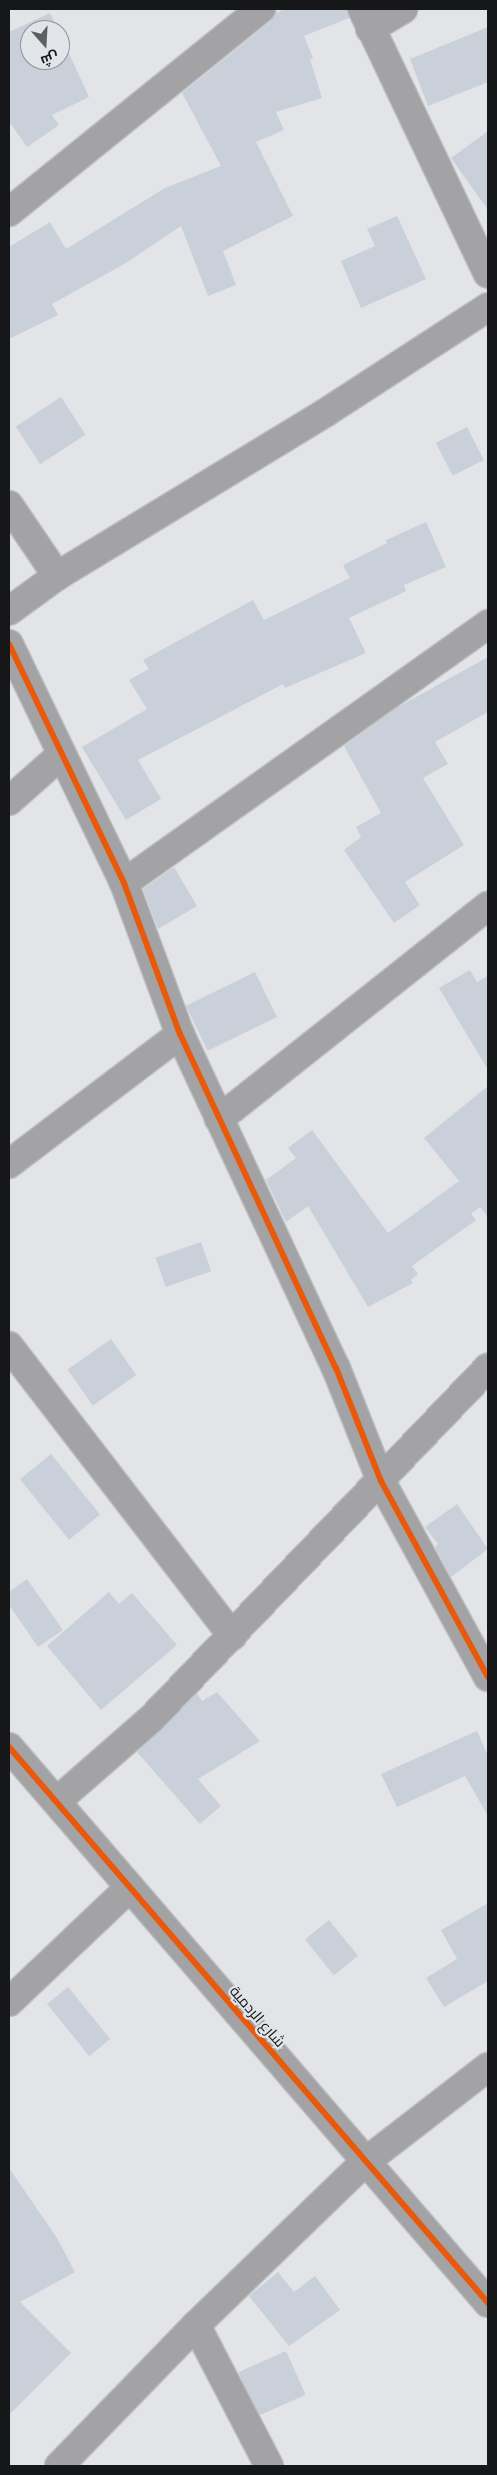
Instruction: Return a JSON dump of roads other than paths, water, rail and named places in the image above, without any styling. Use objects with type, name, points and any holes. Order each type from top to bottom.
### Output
[{"type":"street","points":[[9,212],[261,9]]},
{"type":"street","points":[[403,9],[366,19],[488,274]]},
{"type":"street","points":[[9,611],[57,576],[325,413],[488,306]]},
{"type":"street","points":[[9,505],[57,576]]},
{"type":"street","points":[[124,883],[488,624]]},
{"type":"street","points":[[9,644],[124,883],[180,1034],[336,1368],[381,1481],[488,1677]]},
{"type":"street","points":[[9,801],[62,756]]},
{"type":"street","points":[[219,1119],[488,906]]},
{"type":"street","points":[[9,1164],[180,1034]]},
{"type":"street","points":[[9,1346],[232,1636]]},
{"type":"street","points":[[58,1801],[152,1718],[488,1368]]},
{"type":"street","name":"شارع الردمية","points":[[12,1757],[58,1801],[129,1888],[488,2303]]},
{"type":"street","points":[[9,2002],[129,1888]]},
{"type":"street","points":[[59,2466],[196,2326],[365,2162],[488,2067]]},
{"type":"street","points":[[196,2326],[269,2466]]}]
